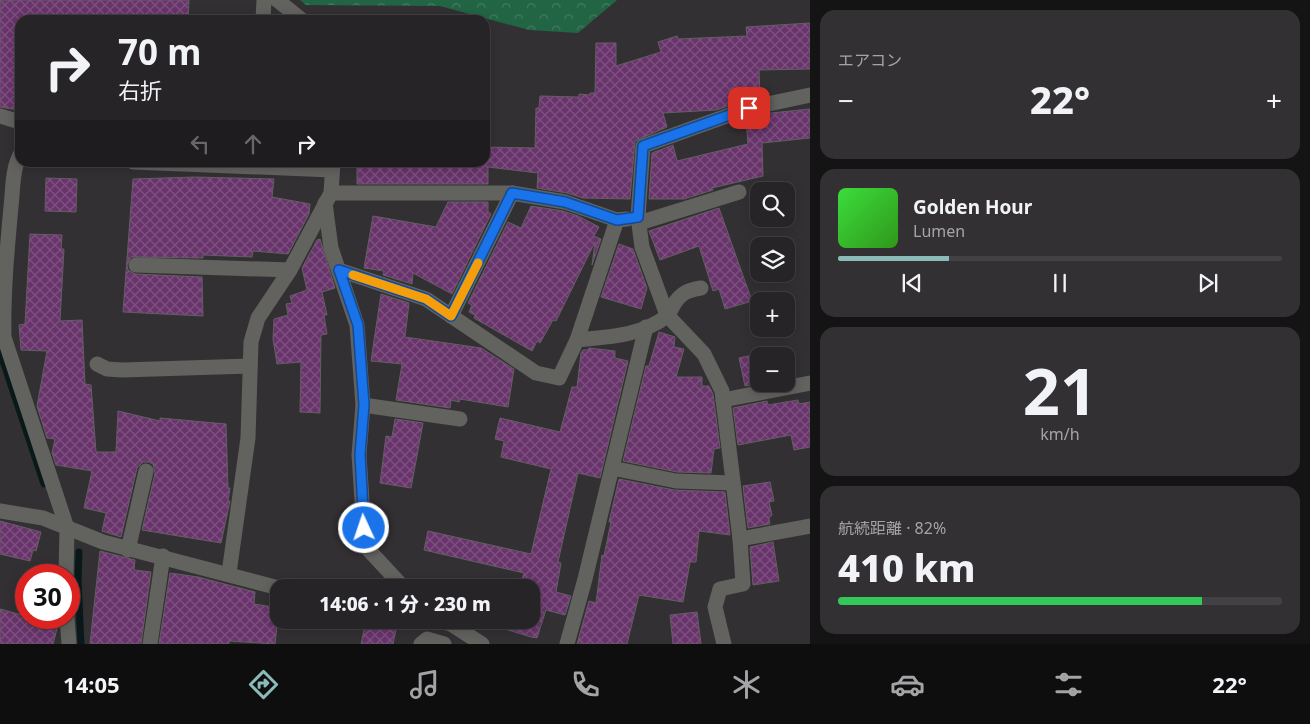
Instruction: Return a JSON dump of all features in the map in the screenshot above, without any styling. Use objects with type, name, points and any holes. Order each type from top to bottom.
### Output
[{"type":"street","points":[[263,15],[264,0]]},
{"type":"street","points":[[277,0],[296,15]]},
{"type":"street","points":[[724,644],[715,607],[720,589],[743,584],[740,539],[722,391],[704,354],[667,315],[642,247],[639,220],[643,146],[749,108],[810,95]]},
{"type":"street","points":[[0,116],[15,120]]},
{"type":"street","points":[[16,167],[3,304],[4,337],[67,528],[66,564]]},
{"type":"street","points":[[332,167],[328,198],[331,248],[358,325],[364,405],[360,454],[365,546],[396,579]]},
{"type":"street","points":[[328,198],[512,193],[565,202],[617,220],[639,220],[739,192]]},
{"type":"street","points":[[451,316],[512,193]]},
{"type":"street","points":[[230,574],[248,438],[251,342],[258,318],[290,270],[328,198]]},
{"type":"street","points":[[339,270],[426,299],[536,373],[559,378],[577,340],[617,220]]},
{"type":"street","points":[[136,265],[290,270]]},
{"type":"street","points":[[577,340],[624,334],[646,327],[667,315],[681,295],[689,290],[701,288]]},
{"type":"street","points":[[566,644],[612,468],[646,327]]},
{"type":"street","points":[[98,364],[107,369],[122,370],[250,366]]},
{"type":"street","points":[[722,400],[810,383]]},
{"type":"street","points":[[364,405],[460,419]]},
{"type":"street","points":[[612,468],[676,481],[733,483]]},
{"type":"street","points":[[128,550],[146,471]]},
{"type":"street","points":[[0,512],[43,518],[83,535],[128,550],[163,556],[270,585]]},
{"type":"street","points":[[740,539],[810,526]]},
{"type":"street","points":[[150,644],[163,556]]},
{"type":"street","points":[[68,629],[69,644]]},
{"type":"street","points":[[460,629],[482,644]]},
{"type":"street","points":[[421,644],[427,639],[444,644]]},
{"type":"green space","points":[[300,0],[617,0],[578,33],[529,30],[490,19],[490,15],[473,15],[440,6],[306,5]]},
{"type":"building","points":[[0,0],[189,0],[188,15],[15,15],[15,110],[0,107]]},
{"type":"building","points":[[810,23],[810,69],[759,70],[760,96],[716,110],[663,113],[667,127],[635,141],[630,199],[583,198],[537,188],[538,173],[488,167],[490,167],[490,147],[535,148],[536,108],[539,108],[540,96],[579,97],[579,94],[590,95],[590,93],[595,93],[596,43],[616,43],[616,66],[661,52],[658,42],[677,36],[678,39],[747,36],[746,27]]},
{"type":"building","points":[[810,109],[810,138],[762,143],[763,176],[712,188],[713,190],[684,199],[649,199],[652,153],[673,145],[677,161],[748,144],[746,119],[771,113]]},
{"type":"building","points":[[357,167],[488,167],[488,184],[357,184]]},
{"type":"building","points":[[194,177],[274,179],[272,197],[310,204],[309,214],[288,254],[253,251],[252,257],[203,255],[203,258],[131,257],[127,265],[128,270],[135,274],[202,277],[203,316],[123,312],[133,179]]},
{"type":"building","points":[[46,178],[77,179],[76,212],[45,211]]},
{"type":"building","points":[[448,202],[488,202],[488,212],[491,214],[452,294],[413,273],[412,284],[383,275],[384,271],[364,268],[373,216],[436,227]]},
{"type":"building","points":[[531,206],[563,211],[578,216],[599,227],[594,236],[601,239],[592,265],[595,242],[556,321],[553,320],[540,343],[537,341],[532,351],[474,318],[475,315],[469,312],[472,305],[468,303],[508,222],[521,228]]},
{"type":"building","points":[[719,208],[750,295],[750,302],[725,309],[719,289],[713,291],[699,246],[660,260],[649,231]]},
{"type":"building","points":[[30,234],[62,235],[61,249],[64,249],[60,321],[82,320],[85,384],[91,385],[96,452],[116,452],[118,411],[160,421],[160,418],[226,424],[228,488],[230,488],[228,501],[230,501],[221,543],[142,530],[155,473],[153,464],[149,462],[143,462],[137,468],[121,537],[102,531],[106,513],[84,508],[92,471],[56,465],[52,453],[55,439],[47,438],[37,406],[47,351],[21,350],[19,325],[25,324]]},
{"type":"building","points":[[320,239],[335,288],[322,292],[327,315],[324,315],[327,334],[321,335],[320,413],[300,412],[301,362],[277,364],[273,339],[274,319],[288,315],[286,304],[292,303],[290,296],[307,290],[302,268],[317,240]]},
{"type":"building","points":[[619,244],[633,249],[647,288],[641,309],[601,297]]},
{"type":"building","points":[[381,294],[409,303],[405,337],[481,348],[514,369],[508,407],[460,399],[459,402],[451,400],[450,408],[396,400],[402,364],[371,361]]},
{"type":"building","points":[[659,332],[675,337],[674,347],[684,349],[676,377],[702,377],[702,386],[709,386],[713,394],[720,448],[714,449],[711,473],[677,472],[623,461],[646,366],[649,366]]},
{"type":"building","points":[[589,348],[615,351],[615,358],[628,361],[600,478],[578,473],[558,562],[561,563],[556,592],[571,596],[565,615],[546,610],[540,629],[540,579],[522,579],[524,573],[424,550],[428,531],[531,554],[551,469],[501,457],[504,441],[495,439],[500,418],[560,432],[572,387],[577,387],[581,353],[583,350],[588,350]]},
{"type":"building","points":[[750,356],[750,385],[745,386],[739,358]]},
{"type":"building","points":[[798,400],[799,404],[810,402],[810,447],[794,450],[791,435],[738,445],[733,408],[767,401],[768,405]]},
{"type":"building","points":[[395,419],[423,423],[411,488],[380,483],[386,436],[392,437]]},
{"type":"building","points":[[619,479],[674,490],[725,492],[730,535],[699,531],[696,562],[690,562],[683,602],[639,595],[627,644],[577,644],[589,601],[596,603],[602,555],[604,556],[611,522],[609,522]]},
{"type":"building","points":[[770,482],[774,501],[769,502],[772,515],[769,518],[770,524],[748,528],[743,486]]},
{"type":"building","points":[[0,521],[41,532],[36,551],[33,550],[30,561],[0,554]]},
{"type":"building","points":[[773,542],[779,581],[753,585],[750,547]]},
{"type":"building","points":[[100,551],[135,560],[134,570],[151,572],[141,644],[90,644]]},
{"type":"building","points":[[170,573],[198,577],[255,592],[254,604],[270,607],[270,629],[277,629],[275,644],[229,641],[229,644],[159,644]]},
{"type":"building","points":[[0,609],[15,613],[15,629],[57,629],[53,644],[0,644]]},
{"type":"building","points":[[697,612],[701,644],[673,644],[670,615]]},
{"type":"building","points":[[364,629],[396,629],[393,644],[361,644]]},
{"type":"building","points":[[505,629],[540,629],[537,638]]},
{"type":"waterway","points":[[0,352],[44,484]]},
{"type":"waterway","points":[[79,552],[78,581],[81,644]]},
{"type":"slow traffic","points":[[353,275],[426,299],[451,316],[478,263]]},
{"type":"route","points":[[364,528],[360,454],[364,405],[358,325],[339,270],[426,299],[451,316],[512,193],[565,202],[617,220],[638,217],[643,146],[749,108]]}]
